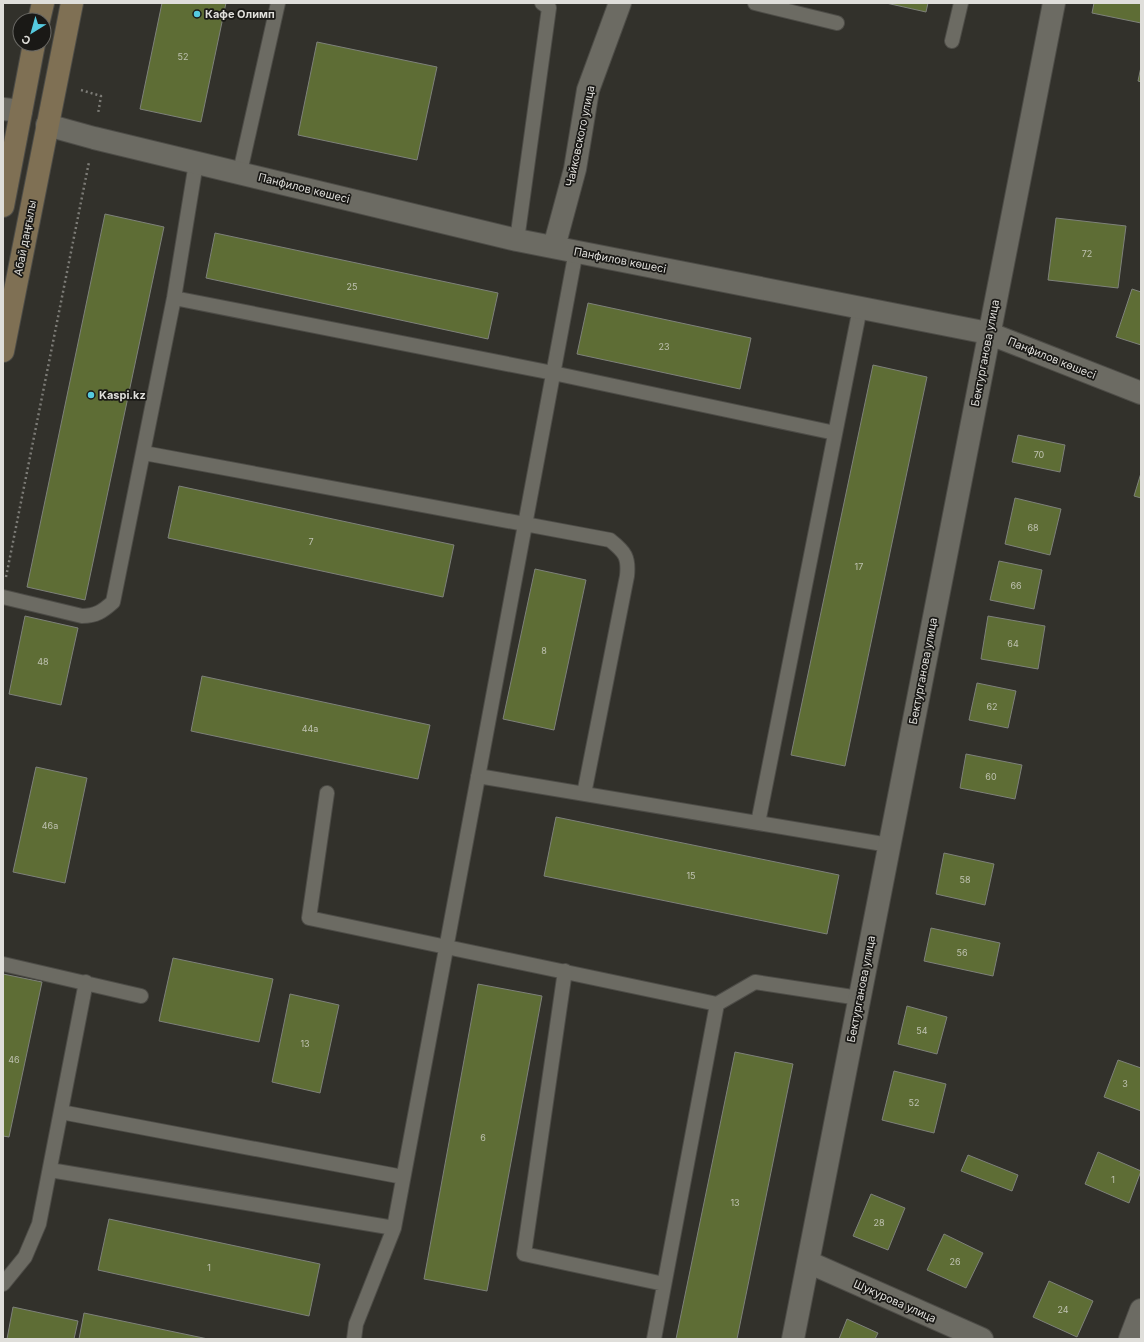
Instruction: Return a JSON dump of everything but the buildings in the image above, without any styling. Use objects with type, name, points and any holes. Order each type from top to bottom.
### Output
[{"type":"main road","name":"Абай даңғылы","points":[[3,351],[72,3]]},
{"type":"main road","points":[[3,206],[12,110],[31,52]]},
{"type":"street","name":"Чайковского улица","points":[[554,247],[575,169],[588,90],[620,3]]},
{"type":"street","name":"Бектурганова улица","points":[[793,1339],[988,333],[1054,3]]},
{"type":"street","name":"Панфилов көшесі","points":[[47,125],[94,138],[196,163],[240,172],[516,240],[988,333],[1141,393]]},
{"type":"street","name":"Шукурова улица","points":[[808,1262],[982,1339]]},
{"type":"street","points":[[1130,1339],[1141,1310]]},
{"type":"lane","points":[[240,172],[278,3]]},
{"type":"lane","points":[[516,240],[549,8],[542,3]]},
{"type":"lane","points":[[755,3],[837,23]]},
{"type":"lane","points":[[952,41],[961,3]]},
{"type":"lane","points":[[4,590],[82,616],[94,616],[113,602],[174,298],[196,163]]},
{"type":"lane","points":[[354,1339],[356,1324],[394,1228],[576,252]]},
{"type":"lane","points":[[174,298],[553,373],[836,433]]},
{"type":"lane","points":[[758,823],[860,308]]},
{"type":"lane","points":[[144,453],[610,540],[622,550],[628,562],[627,576],[584,794]]},
{"type":"lane","points":[[478,776],[889,846]]},
{"type":"lane","points":[[327,793],[309,918],[717,1004],[755,982],[859,998]]},
{"type":"lane","points":[[3,964],[86,982],[141,996]]},
{"type":"lane","points":[[565,971],[524,1254],[664,1284]]},
{"type":"lane","points":[[3,1284],[25,1257],[39,1224],[86,982]]},
{"type":"lane","points":[[654,1339],[717,1004]]},
{"type":"lane","points":[[61,1112],[403,1177]]},
{"type":"lane","points":[[50,1170],[394,1228]]},
{"type":"path","points":[[4,590],[94,138],[101,96],[56,81]]},
{"type":"place","name":"Кафе Олимп","points":[[197,14]]},
{"type":"place","name":"Kaspi.kz","points":[[91,395]]}]
